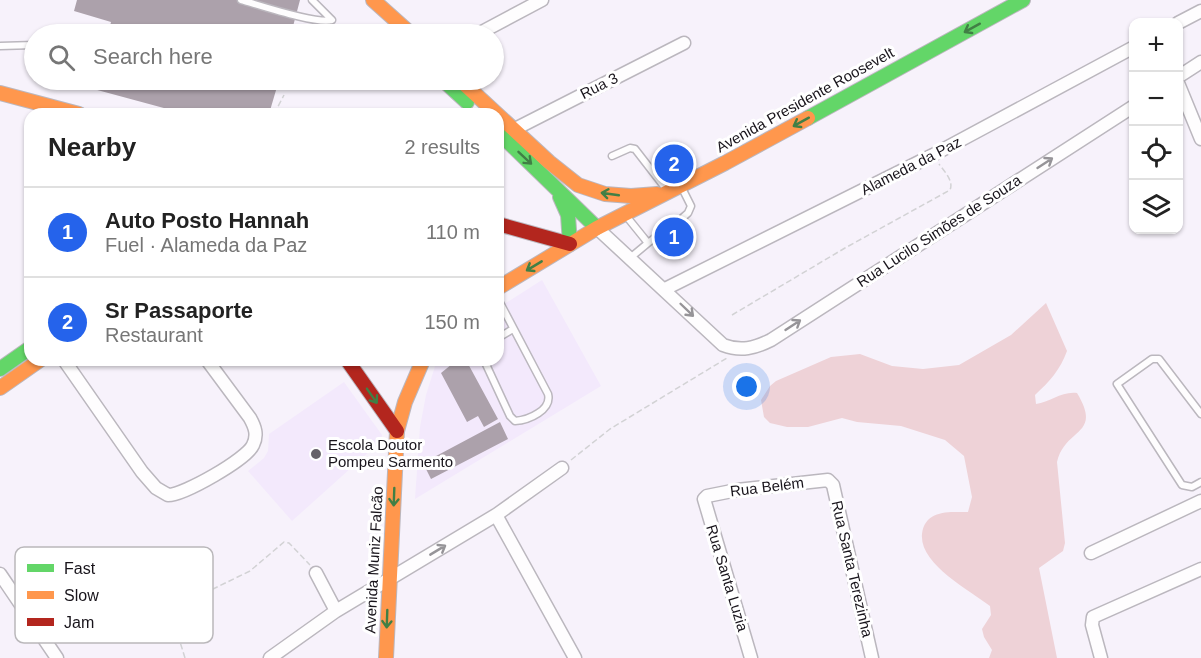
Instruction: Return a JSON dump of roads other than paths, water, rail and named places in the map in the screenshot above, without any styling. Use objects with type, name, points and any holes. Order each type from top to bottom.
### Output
[{"type":"main road","points":[[359,0],[384,24]]},
{"type":"main road","points":[[373,0],[400,24]]},
{"type":"main road","name":"Avenida Presidente Roosevelt","points":[[570,244],[736,157],[1023,0]]},
{"type":"main road","points":[[454,90],[473,108]]},
{"type":"main road","points":[[471,90],[491,108]]},
{"type":"main road","points":[[0,93],[57,108]]},
{"type":"main road","points":[[504,119],[557,170],[591,190],[612,195],[635,196],[675,189]]},
{"type":"main road","points":[[504,138],[597,228]]},
{"type":"main road","points":[[553,184],[568,215],[570,244]]},
{"type":"main road","points":[[504,226],[570,244]]},
{"type":"main road","points":[[504,284],[570,244]]},
{"type":"main road","points":[[0,369],[24,352]]},
{"type":"main road","points":[[0,388],[31,366]]},
{"type":"main road","points":[[351,366],[397,431]]},
{"type":"main road","name":"Avenida Muniz Falcão","points":[[386,658],[397,431],[405,402],[420,366]]},
{"type":"street","points":[[497,24],[542,0]]},
{"type":"street","points":[[1183,21],[1201,11]]},
{"type":"street","name":"Rua 3","points":[[515,129],[684,43]]},
{"type":"street","name":"Alameda da Paz","points":[[665,289],[933,155],[1129,50]]},
{"type":"street","points":[[1183,74],[1201,62]]},
{"type":"street","points":[[1183,92],[1201,139]]},
{"type":"street","name":"Rua Lucilo Simões de Souza","points":[[665,289],[723,345],[741,349],[756,347],[771,340],[1129,109]]},
{"type":"street","points":[[597,228],[665,289]]},
{"type":"street","points":[[68,366],[142,472],[162,493],[175,495],[189,490],[246,454],[256,435],[250,418],[211,366]]},
{"type":"street","points":[[270,658],[336,611],[496,515],[562,468]]},
{"type":"street","name":"Rua Belém","points":[[704,499],[707,496],[737,490],[831,481]]},
{"type":"street","name":"Rua Santa Terezinha","points":[[831,481],[872,658]]},
{"type":"street","name":"Rua Santa Luzia","points":[[704,499],[751,658]]},
{"type":"street","points":[[1091,553],[1201,501]]},
{"type":"street","points":[[496,515],[575,658]]},
{"type":"street","points":[[1101,658],[1092,619],[1201,569]]},
{"type":"street","points":[[316,573],[336,611]]},
{"type":"street","points":[[0,574],[15,596]]},
{"type":"street","points":[[47,643],[57,658]]},
{"type":"lane","points":[[241,0],[306,18],[327,22],[332,20],[312,0]]},
{"type":"lane","points":[[0,46],[24,45]]},
{"type":"lane","points":[[612,156],[630,148],[635,149],[691,206],[688,213],[680,220]]},
{"type":"lane","points":[[625,214],[648,243]]},
{"type":"lane","points":[[630,258],[657,236]]},
{"type":"lane","points":[[486,366],[510,416],[515,421],[533,416],[547,406],[550,400],[548,394],[504,311]]},
{"type":"lane","points":[[504,334],[513,329]]},
{"type":"lane","points":[[1201,414],[1159,358],[1152,359],[1116,384],[1182,485],[1192,487],[1201,482]]},
{"type":"lane","points":[[1191,401],[1201,404]]},
{"type":"place","name":"Sr Passaporte","points":[[674,164]]},
{"type":"place","name":"Auto Posto Hannah","points":[[674,237]]},
{"type":"place","name":"Escola Doutor Pompeu Sarmento","points":[[316,454]]}]
